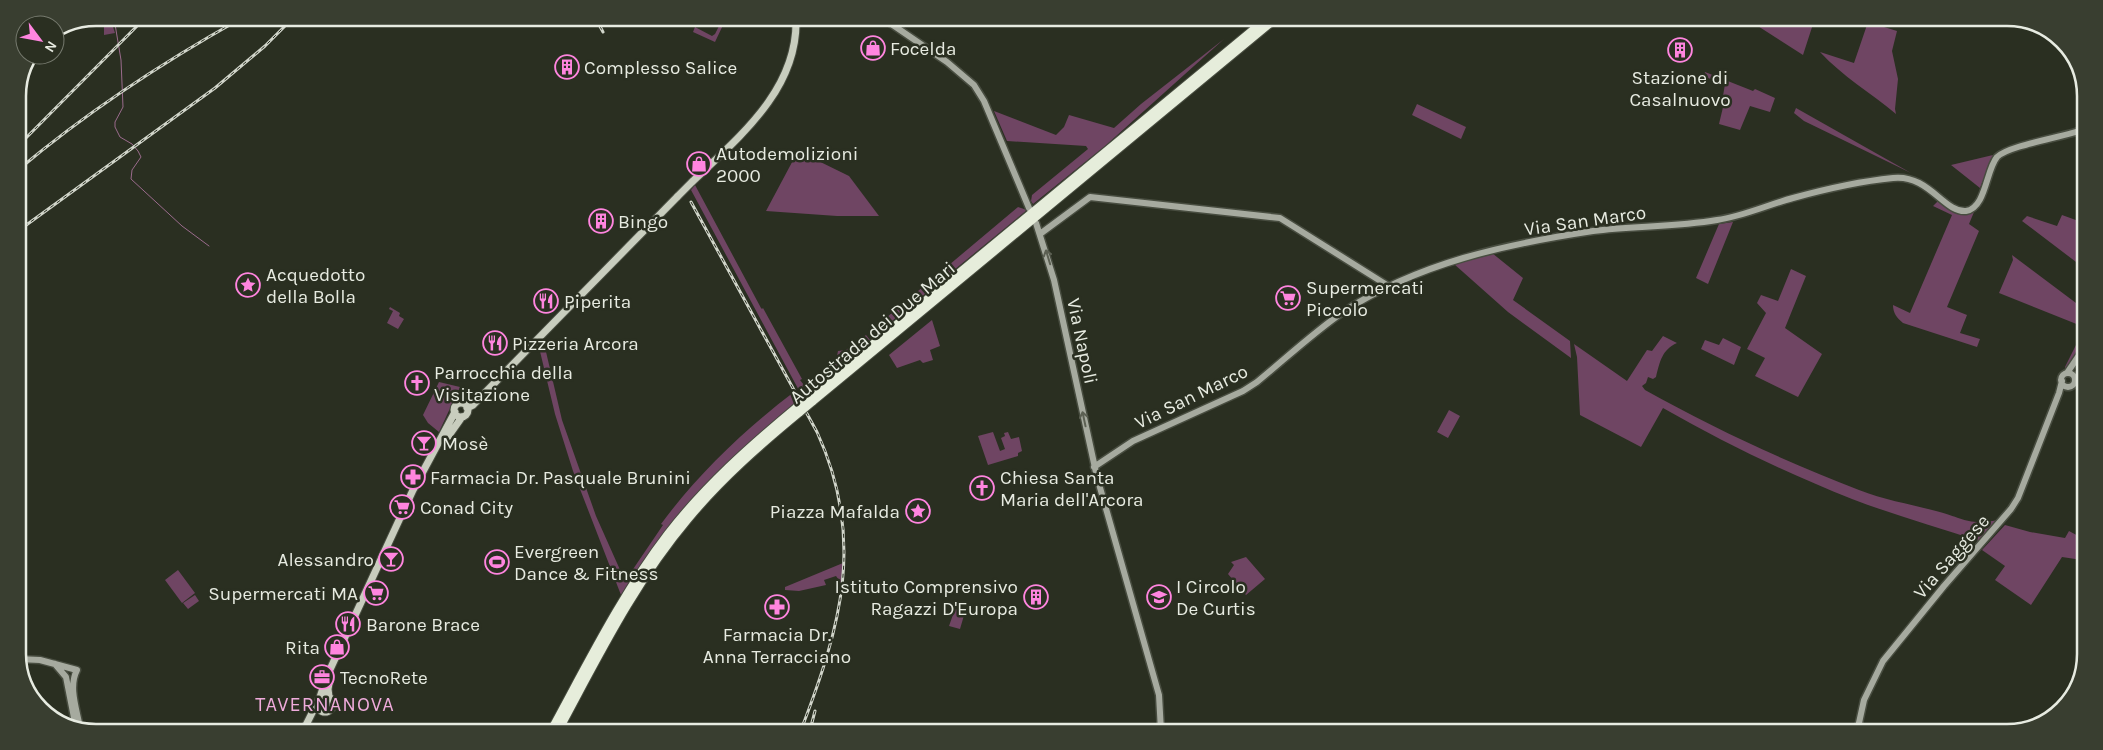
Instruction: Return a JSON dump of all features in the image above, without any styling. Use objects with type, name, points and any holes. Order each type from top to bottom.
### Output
[{"type":"highway","name":"Autostrada dei Due Mari","points":[[555,724],[618,614],[667,535],[698,498],[749,447],[798,409],[1258,26]]},
{"type":"highway","name":"Autostrada dei Due Mari","points":[[810,399],[1267,26]]},
{"type":"highway","name":"Autostrada dei Due Mari","points":[[562,724],[618,614]]},
{"type":"main road","points":[[467,408],[473,405],[766,106],[782,82],[794,50],[796,26]]},
{"type":"main road","points":[[894,26],[947,62],[974,85],[984,101],[1029,208]]},
{"type":"main road","name":"Via San Marco","points":[[1094,467],[1133,441],[1179,418],[1243,391],[1342,313],[1370,296],[1444,263],[1517,244],[1602,230],[1715,221],[1756,211],[1792,198],[1888,178],[1912,179],[1923,184],[1951,206],[1965,211],[1971,209],[1979,201],[1991,165],[2004,152],[2077,132]]},
{"type":"main road","points":[[1040,234],[1090,197],[1280,218],[1390,287]]},
{"type":"main road","name":"Via Napoli","points":[[1036,223],[1054,280],[1094,467],[1159,695],[1161,724]]},
{"type":"main road","points":[[2074,364],[2075,378],[2073,384],[2064,384],[2062,376],[2067,373],[2077,359]]},
{"type":"main road","points":[[2067,373],[2075,378]]},
{"type":"main road","name":"Via Saggese","points":[[1859,724],[1867,693],[1883,661],[1944,586],[2011,509],[2021,491],[2064,384]]},
{"type":"main road","points":[[459,414],[455,409],[458,404],[464,404],[467,408]]},
{"type":"main road","points":[[459,414],[467,413],[467,408]]},
{"type":"main road","points":[[329,698],[329,682],[417,492],[459,414]]},
{"type":"main road","points":[[307,724],[413,490],[459,414]]},
{"type":"main road","points":[[26,658],[54,663],[77,670],[72,678],[79,721]]},
{"type":"main road","points":[[54,663],[66,677],[74,720]]},
{"type":"main road","points":[[308,724],[321,712],[327,712],[332,709],[333,702],[329,698],[322,697],[318,701],[318,708],[321,712]]},
{"type":"shaded area","points":[[104,26],[113,26],[115,33],[104,35]]},
{"type":"shaded area","points":[[719,26],[723,26],[715,42],[693,32],[695,27],[712,36]]},
{"type":"shaded area","points":[[1758,26],[1812,26],[1803,55]]},
{"type":"shaded area","points":[[1867,26],[1881,26],[1897,31],[1892,51],[1898,79],[1896,114],[1847,77],[1820,52],[1854,63]]},
{"type":"shaded area","points":[[1224,39],[1105,146],[1033,204],[1031,201],[1032,195],[1088,149],[1086,146],[1007,141],[994,111],[1056,135],[1064,127],[1069,115],[1114,128],[1141,104]]},
{"type":"shaded area","points":[[1705,72],[1775,98],[1770,112],[1750,106],[1740,130],[1719,124],[1724,103],[1722,102],[1725,84],[1708,78],[1707,80],[1703,79]]},
{"type":"shaded area","points":[[1417,104],[1466,127],[1461,139],[1412,115]]},
{"type":"shaded area","points":[[1796,108],[1911,173],[1804,121],[1794,113]]},
{"type":"shaded area","points":[[798,151],[849,176],[879,216],[837,216],[766,211]]},
{"type":"shaded area","points":[[1993,155],[1980,188],[1951,165]]},
{"type":"shaded area","points":[[695,185],[761,308],[763,308],[802,379],[800,380],[807,389],[836,361],[838,351],[846,350],[866,335],[870,340],[802,396],[691,190]]},
{"type":"shaded area","points":[[1938,201],[1958,213],[1974,212],[1969,224],[1979,231],[1947,307],[1967,315],[1960,333],[1980,339],[1977,347],[1903,323],[1897,317],[1894,310],[1893,305],[1910,313],[1952,215],[1933,206]]},
{"type":"shaded area","points":[[1018,207],[1027,210],[875,335],[874,328]]},
{"type":"shaded area","points":[[2062,215],[2077,220],[2077,263],[2022,221],[2027,216],[2057,226]]},
{"type":"shaded area","points":[[1733,222],[1708,284],[1696,278],[1719,224]]},
{"type":"shaded area","points":[[1492,253],[1523,278],[1513,300],[1570,341],[1571,358],[1508,312],[1454,264]]},
{"type":"shaded area","points":[[2012,255],[2077,304],[2077,324],[1999,293],[2013,260]]},
{"type":"shaded area","points":[[1791,269],[1806,276],[1785,328],[1822,354],[1798,397],[1755,376],[1765,358],[1747,349],[1766,313],[1757,303],[1761,295],[1778,301]]},
{"type":"shaded area","points":[[390,307],[400,313],[399,316],[404,319],[398,329],[387,323],[393,311],[389,309]]},
{"type":"shaded area","points":[[932,320],[940,346],[930,350],[933,360],[923,363],[920,360],[897,368],[889,355]]},
{"type":"shaded area","points":[[1663,336],[1677,343],[1668,349],[1660,361],[1656,377],[1653,379],[1648,377],[1646,383],[1642,386],[1645,390],[1750,444],[1868,493],[1972,522],[1998,520],[1979,541],[1884,510],[1852,499],[1780,468],[1663,408],[1641,447],[1580,415],[1577,357],[1574,344],[1627,381],[1647,350],[1652,351]]},
{"type":"shaded area","points":[[1723,338],[1741,347],[1734,365],[1701,349],[1705,340],[1719,345]]},
{"type":"shaded area","points":[[543,339],[562,420],[596,516],[625,581],[663,525],[661,524],[706,470],[740,437],[794,392],[798,400],[724,466],[679,514],[658,540],[621,595],[573,471],[555,414],[538,343]]},
{"type":"shaded area","points":[[2077,343],[2077,352],[2066,371],[2065,367]]},
{"type":"shaded area","points":[[439,382],[460,387],[439,432],[428,423],[423,415]]},
{"type":"shaded area","points":[[1449,410],[1460,416],[1448,438],[1437,432]]},
{"type":"shaded area","points":[[993,432],[1000,451],[1005,449],[1001,438],[1005,436],[1004,433],[1008,432],[1011,439],[1019,437],[1022,451],[1018,453],[1018,456],[988,465],[978,436]]},
{"type":"shaded area","points":[[2005,525],[2030,532],[2065,538],[2069,531],[2077,535],[2077,559],[2062,557],[2031,605],[1995,580],[2005,566],[1982,550]]},
{"type":"shaded area","points":[[1246,557],[1265,579],[1246,595],[1228,574],[1234,565],[1231,562]]},
{"type":"shaded area","points":[[843,563],[841,583],[836,576],[824,580],[826,585],[799,591],[785,590],[785,587]]},
{"type":"shaded area","points":[[178,570],[195,593],[182,603],[165,580]]},
{"type":"shaded area","points":[[195,595],[199,601],[188,609],[183,603]]},
{"type":"shaded area","points":[[955,609],[965,612],[960,629],[949,626]]},
{"type":"waterway","points":[[115,26],[121,60],[123,107],[115,122],[115,127],[120,137],[132,144],[141,157],[132,170],[131,179],[182,226],[209,246]]},
{"type":"railway","points":[[26,138],[137,26]]},
{"type":"railway","points":[[26,164],[98,108],[183,52],[228,26]]},
{"type":"railway","points":[[26,225],[215,88],[265,46],[285,26]]},
{"type":"railway","points":[[600,26],[603,32]]},
{"type":"railway","points":[[691,202],[817,432],[832,471],[841,509],[844,546],[837,618],[827,655],[803,724]]},
{"type":"railway","points":[[812,724],[815,711]]},
{"type":"place","name":"Focelda","points":[[873,48]]},
{"type":"place","name":"Stazione di Casalnuovo","points":[[1680,50]]},
{"type":"place","name":"Complesso Salice","points":[[567,67]]},
{"type":"place","name":"Autodemolizioni 2000","points":[[699,164]]},
{"type":"place","name":"Bingo","points":[[601,221]]},
{"type":"place","name":"Acquedotto della Bolla","points":[[248,285]]},
{"type":"place","name":"Supermercati Piccolo","points":[[1288,298]]},
{"type":"place","name":"Piperita","points":[[546,301]]},
{"type":"place","name":"Pizzeria Arcora","points":[[495,343]]},
{"type":"place","name":"Parrocchia della Visitazione","points":[[417,383]]},
{"type":"place","name":"Mosè","points":[[424,443]]},
{"type":"place","name":"Farmacia Dr. Pasquale Brunini","points":[[413,477]]},
{"type":"place","name":"Chiesa Santa Maria dell'Arcora","points":[[982,488]]},
{"type":"place","name":"Conad City","points":[[402,507]]},
{"type":"place","name":"Piazza Mafalda","points":[[918,511]]},
{"type":"place","name":"Alessandro","points":[[391,559]]},
{"type":"place","name":"Evergreen Dance & Fitness","points":[[497,562]]},
{"type":"place","name":"Supermercati MA","points":[[376,593]]},
{"type":"place","name":"Istituto Comprensivo Ragazzi D'Europa","points":[[1036,597]]},
{"type":"place","name":"I Circolo De Curtis","points":[[1159,597]]},
{"type":"place","name":"Farmacia Dr. Anna Terracciano","points":[[777,607]]},
{"type":"place","name":"Barone Brace","points":[[348,624]]},
{"type":"place","name":"Rita","points":[[337,647]]},
{"type":"place","name":"TecnoRete","points":[[322,677]]},
{"type":"district","name":"TAVERNANOVA","points":[[325,704]]}]
